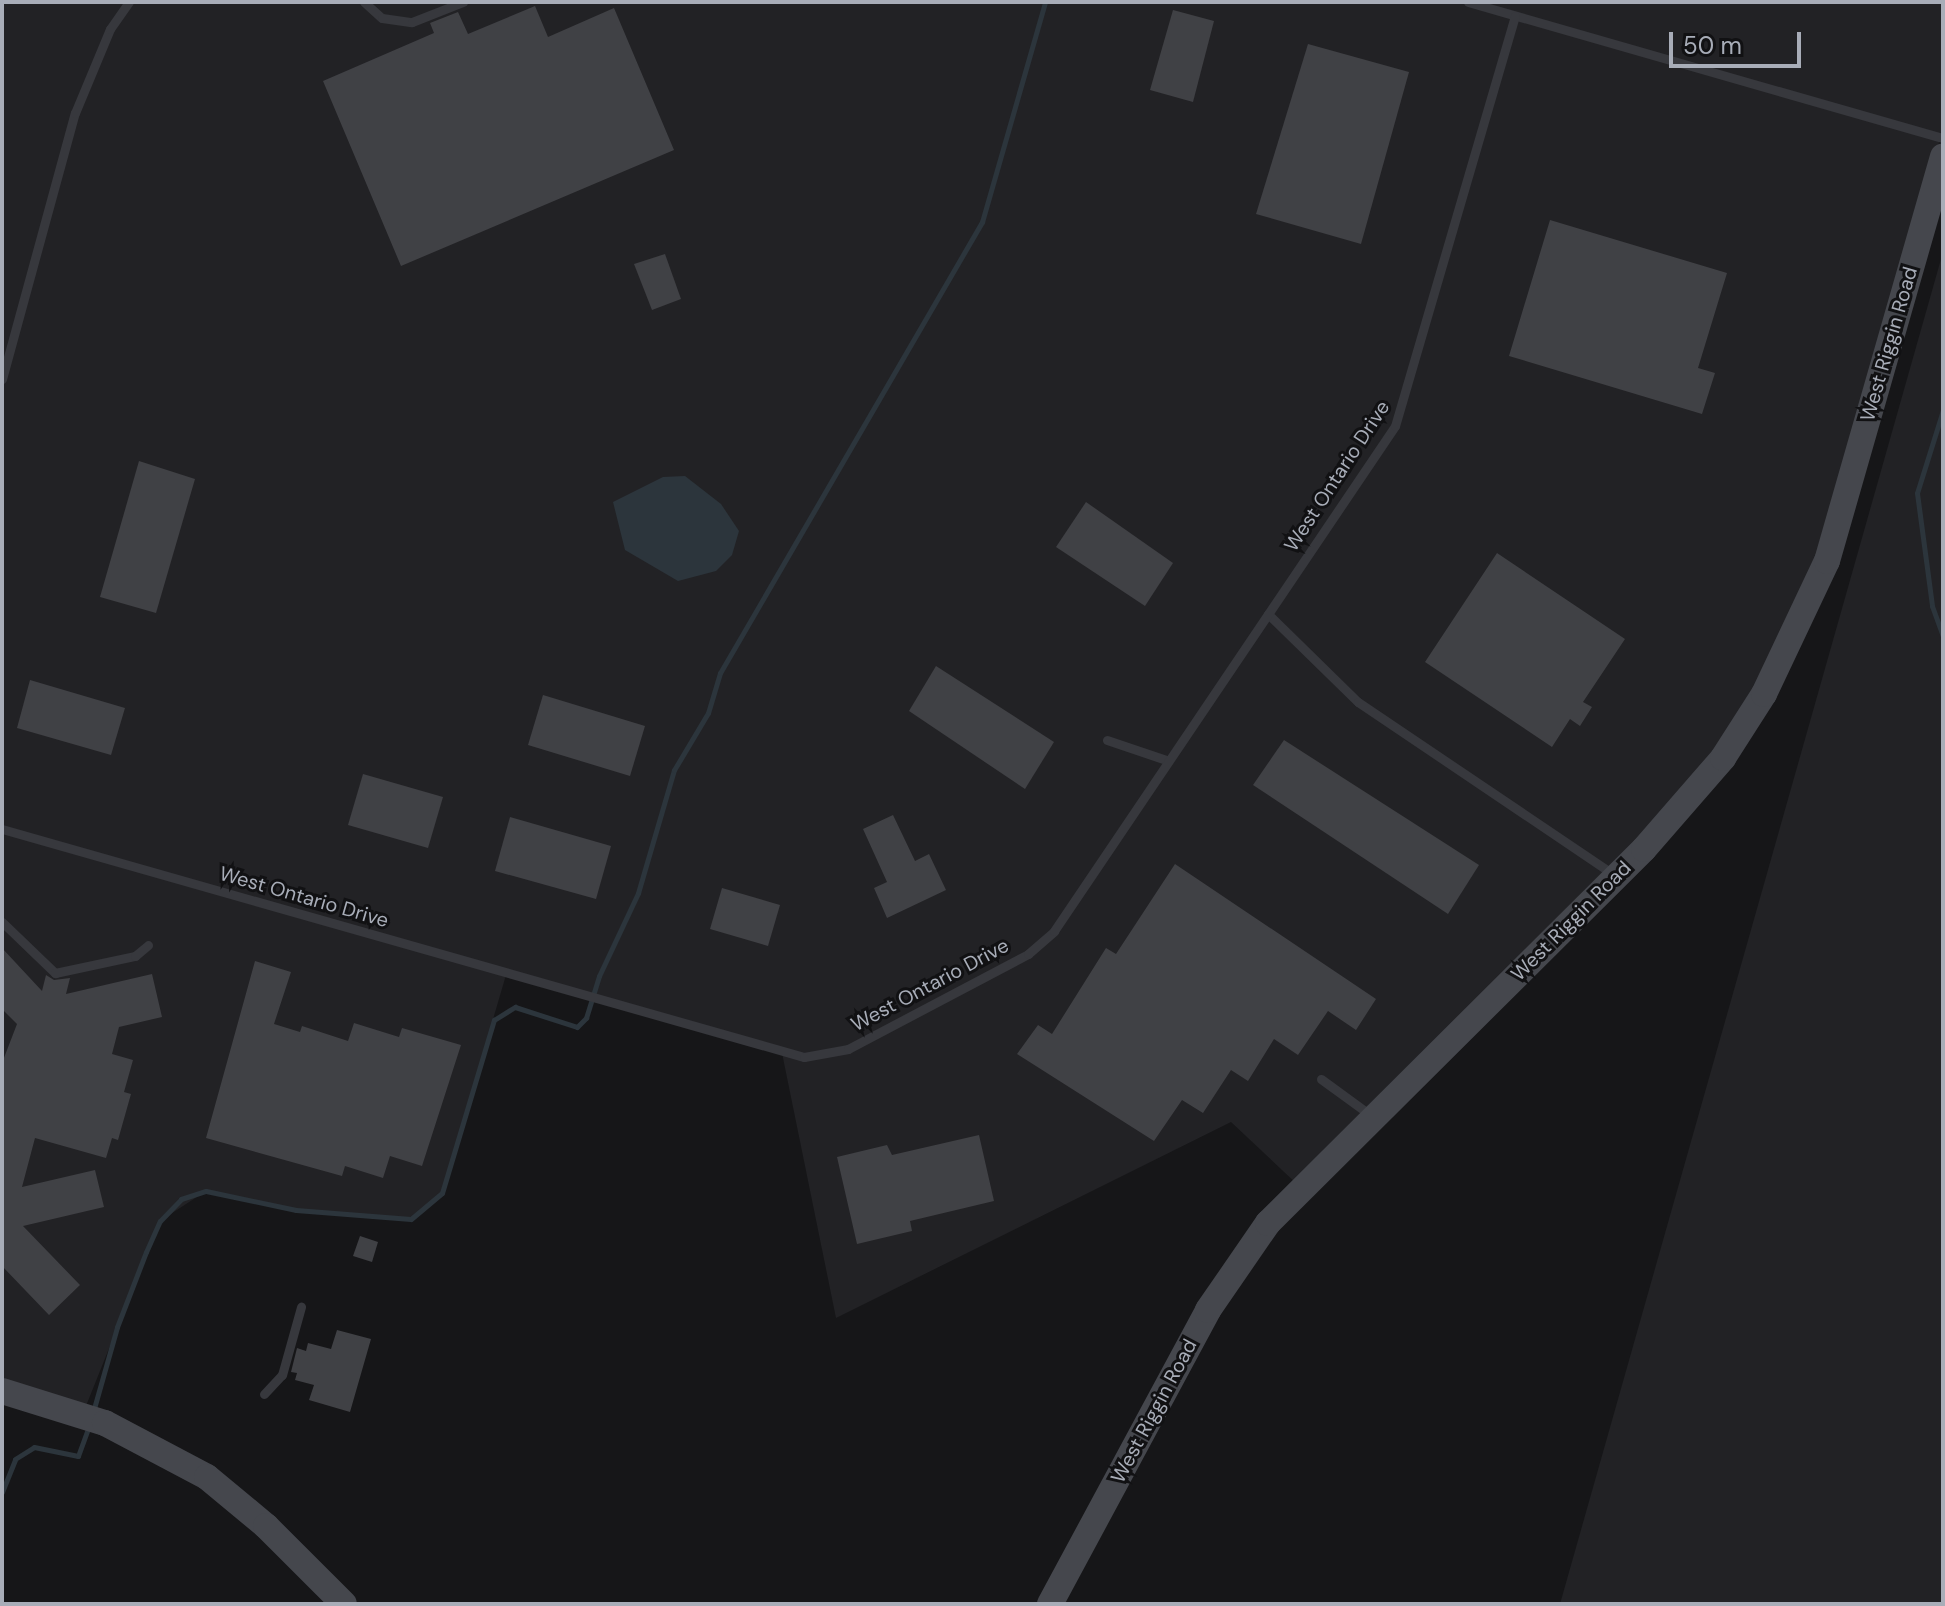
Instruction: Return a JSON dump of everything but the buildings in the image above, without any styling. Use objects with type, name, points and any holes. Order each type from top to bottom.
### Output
[{"type":"street","name":"West Riggin Road","points":[[1050,1604],[1235,1268],[1300,1187],[1616,876],[1723,758],[1797,631],[1827,561],[1943,156]]},
{"type":"street","points":[[2,1391],[94,1419],[208,1477],[266,1526],[344,1604]]},
{"type":"lane","points":[[2,379],[75,113],[110,29],[129,2]]},
{"type":"lane","points":[[364,2],[382,18],[412,22],[463,2]]},
{"type":"lane","points":[[1468,2],[1943,138]]},
{"type":"lane","name":"West Ontario Drive","points":[[2,829],[782,1053],[817,1057],[848,1049],[1028,954],[1054,931],[1402,410],[1515,16]]},
{"type":"lane","points":[[1268,614],[1358,702],[1616,876]]},
{"type":"lane","points":[[1107,740],[1169,761]]},
{"type":"lane","points":[[2,922],[55,973],[135,956],[148,945]]},
{"type":"lane","points":[[1321,1079],[1372,1116]]},
{"type":"lane","points":[[264,1394],[282,1375],[301,1307]]},
{"type":"shaded area","points":[[2,2],[1943,2],[1943,129],[1797,631],[1723,758],[1300,1187],[1231,1122],[836,1318],[782,1053],[506,975],[442,1193],[411,1219],[296,1210],[206,1191],[160,1221],[82,1416],[2,1393]]},
{"type":"shaded area","points":[[1943,252],[1943,1604],[1560,1604],[1826,665]]},
{"type":"shaded area","points":[[685,476],[721,504],[739,531],[732,555],[716,571],[678,581],[625,550],[613,502],[663,477]]},
{"type":"waterway","points":[[93,1412],[117,1327],[146,1252],[160,1221],[181,1199],[206,1191],[296,1210],[411,1219],[442,1193],[494,1020],[515,1007],[577,1027],[586,1018],[599,976],[638,893],[674,770],[708,713],[720,673],[982,222],[1045,2]]},
{"type":"waterway","points":[[1943,410],[1917,493],[1932,606],[1943,636]]},
{"type":"waterway","points":[[2,1492],[15,1459],[34,1447],[78,1456],[89,1425]]}]
